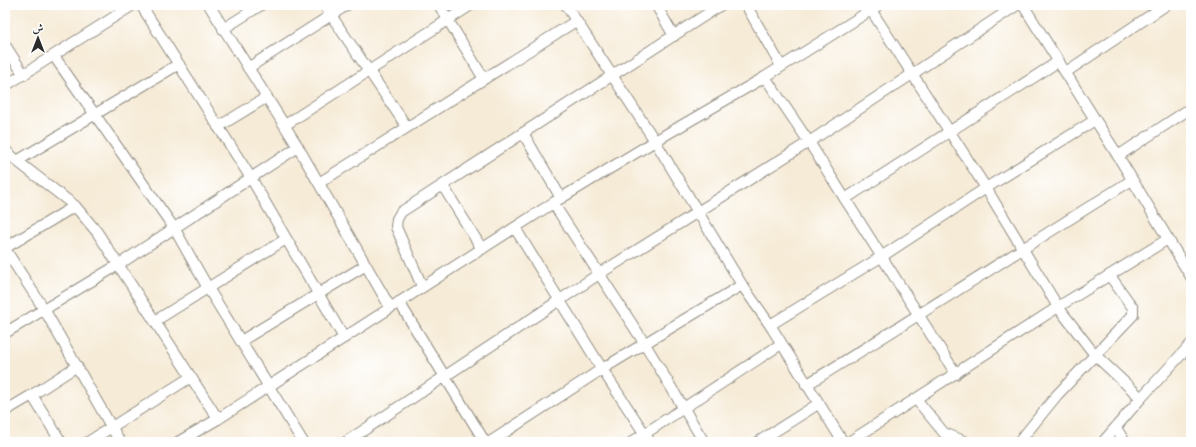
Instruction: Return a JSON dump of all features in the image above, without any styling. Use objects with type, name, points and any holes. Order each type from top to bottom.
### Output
[{"type":"street","points":[[5,86],[133,5]]},
{"type":"street","points":[[141,5],[251,178],[344,338]]},
{"type":"street","points":[[209,5],[298,146],[366,265],[446,377],[485,442]]},
{"type":"street","points":[[223,29],[261,5]]},
{"type":"street","points":[[324,5],[407,127]]},
{"type":"street","points":[[248,68],[347,5]]},
{"type":"street","points":[[440,5],[484,79]]},
{"type":"street","points":[[285,125],[471,5]]},
{"type":"street","points":[[566,5],[655,141],[742,285],[770,325],[806,385],[843,442]]},
{"type":"street","points":[[656,5],[674,36]]},
{"type":"street","points":[[422,286],[396,227],[397,219],[401,212],[722,5]]},
{"type":"street","points":[[746,5],[781,66]]},
{"type":"street","points":[[346,442],[600,274],[809,142],[1017,5]]},
{"type":"street","points":[[1023,5],[1118,156],[1191,277]]},
{"type":"street","points":[[1066,72],[1166,5]]},
{"type":"street","points":[[178,442],[270,386],[422,286],[557,200],[765,77],[875,8],[912,75],[986,188],[1058,307],[1095,355],[1141,398]]},
{"type":"street","points":[[319,183],[576,21]]},
{"type":"street","points":[[5,45],[24,75]]},
{"type":"street","points":[[54,56],[174,228],[208,288],[304,442]]},
{"type":"street","points":[[845,199],[1059,61]]},
{"type":"street","points":[[17,161],[95,116],[179,64]]},
{"type":"street","points":[[765,77],[809,142],[956,374]]},
{"type":"street","points":[[218,127],[267,97]]},
{"type":"street","points":[[1118,156],[1191,108]]},
{"type":"street","points":[[770,325],[881,257],[986,188],[1095,120]]},
{"type":"street","points":[[523,133],[557,200],[600,274],[645,344],[704,442]]},
{"type":"street","points":[[5,333],[118,265],[298,146]]},
{"type":"street","points":[[5,150],[75,206],[97,232],[218,419]]},
{"type":"street","points":[[806,385],[918,316],[1022,248],[1132,180]]},
{"type":"street","points":[[443,186],[482,249]]},
{"type":"street","points":[[75,206],[5,249],[44,309],[120,442]]},
{"type":"street","points":[[515,228],[602,369],[648,438]]},
{"type":"street","points":[[155,321],[286,239]]},
{"type":"street","points":[[849,442],[1058,307],[1168,239]]},
{"type":"street","points":[[241,341],[366,265]]},
{"type":"street","points":[[1020,442],[1057,395],[1133,315],[1133,308],[1110,276]]},
{"type":"street","points":[[490,442],[602,369],[742,285]]},
{"type":"street","points":[[632,442],[648,438],[683,408],[781,344]]},
{"type":"street","points":[[1104,442],[1141,398],[1191,344]]},
{"type":"street","points":[[5,411],[77,366]]},
{"type":"street","points":[[88,442],[191,378]]},
{"type":"street","points":[[32,395],[61,442]]},
{"type":"street","points":[[916,399],[944,433],[966,442]]},
{"type":"street","points":[[758,442],[818,404]]},
{"type":"street","points":[[1116,428],[1125,442]]}]
